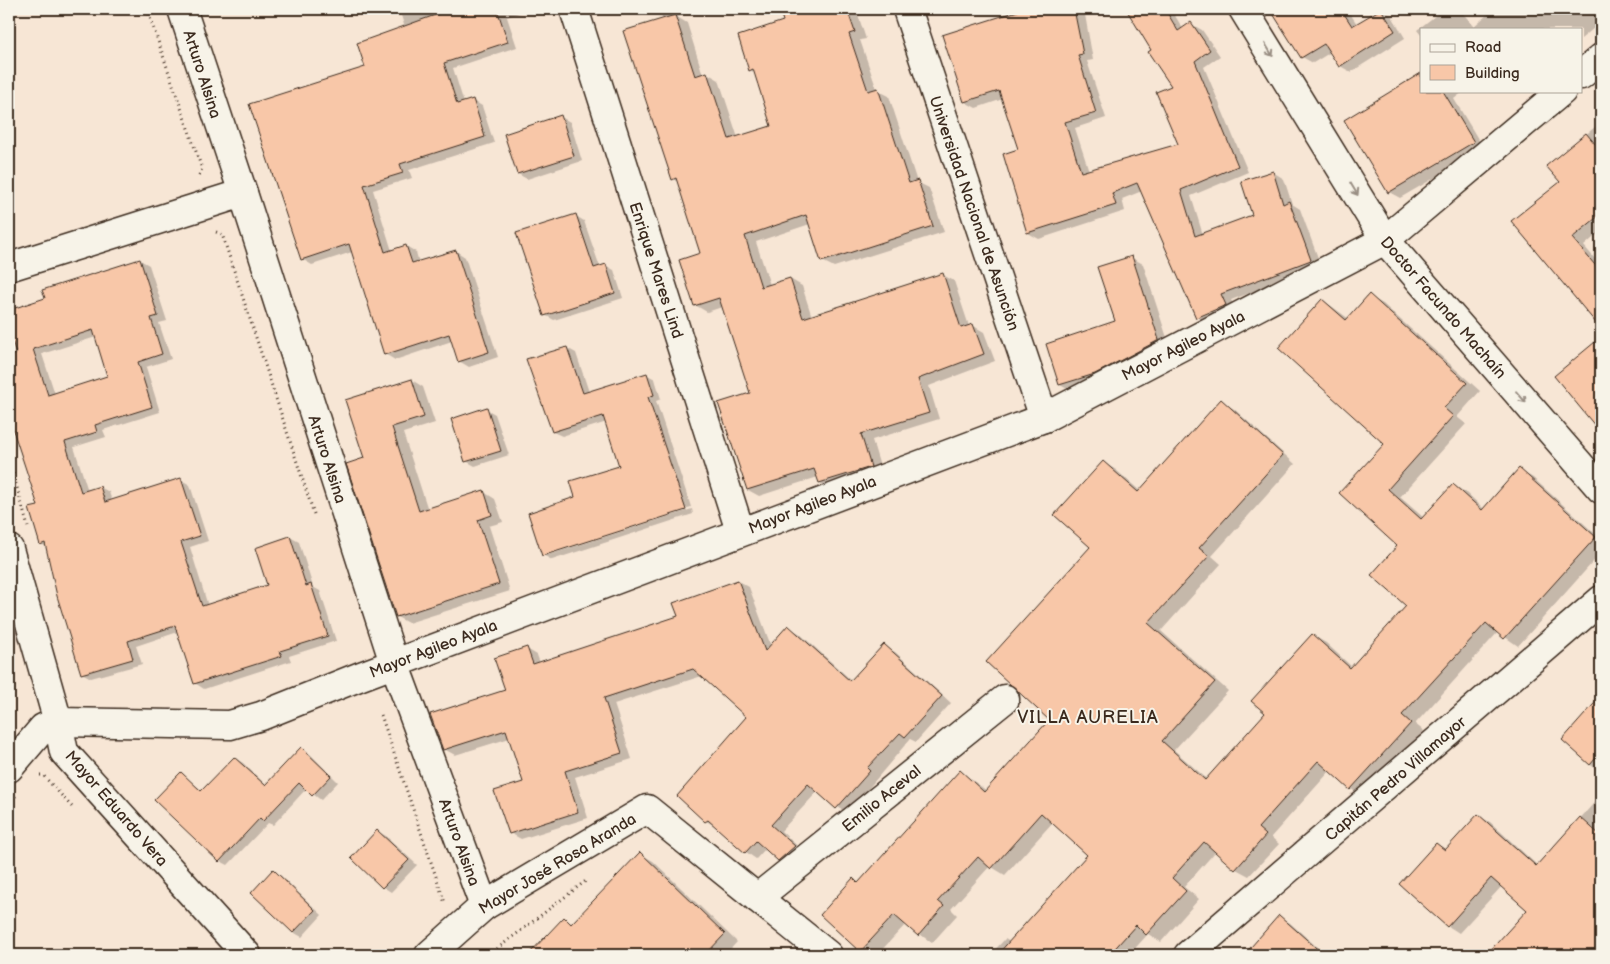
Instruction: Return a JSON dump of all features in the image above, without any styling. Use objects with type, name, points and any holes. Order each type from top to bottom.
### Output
[{"type":"street","name":"Arturo Alsina","points":[[182,9],[394,663],[484,906]]},
{"type":"street","name":"Enrique Mares Lind","points":[[574,9],[740,532]]},
{"type":"street","name":"Universidad Nacional de Asunción","points":[[907,9],[1044,418]]},
{"type":"street","name":"Doctor Facundo Machaín","points":[[1243,9],[1385,240],[1601,489]]},
{"type":"street","points":[[1582,74],[1601,58]]},
{"type":"street","name":"Mayor Agileo Ayala","points":[[58,722],[230,724],[261,716],[394,663],[1044,418],[1385,240],[1561,92]]},
{"type":"street","points":[[9,267],[242,193]]},
{"type":"street","name":"Mayor Eduardo Vera","points":[[9,549],[58,722],[64,752],[247,955]]},
{"type":"street","name":"Capitán Pedro Villamayor","points":[[1188,955],[1601,600]]},
{"type":"street","name":"Emilio Aceval","points":[[757,898],[1005,699]]},
{"type":"street","points":[[9,768],[43,728],[58,722]]},
{"type":"street","name":"Mayor José Rosa Aranda","points":[[429,955],[484,906],[647,809],[828,955]]},
{"type":"path","name":"Arturo Alsina","points":[[147,9],[202,170],[198,176],[200,182]]},
{"type":"path","name":"Arturo Alsina","points":[[213,230],[222,234],[317,523]]},
{"type":"path","name":"Arturo Alsina","points":[[378,706],[455,931]]},
{"type":"path","name":"Mayor José Rosa Aranda","points":[[489,955],[588,879]]},
{"type":"building","points":[[452,9],[497,9],[508,42],[444,63],[457,104],[473,99],[485,137],[400,164],[403,173],[364,185],[385,252],[406,245],[412,263],[456,250],[489,352],[458,362],[449,334],[384,355],[349,244],[301,260],[249,104],[365,67],[357,43]]},
{"type":"building","points":[[779,9],[847,9],[855,32],[849,34],[868,91],[878,88],[909,183],[918,180],[933,226],[821,262],[806,215],[745,236],[761,287],[790,278],[803,318],[943,273],[961,328],[973,324],[984,354],[918,379],[929,413],[861,434],[871,467],[819,483],[814,469],[747,490],[718,403],[750,393],[719,298],[694,306],[679,260],[700,253],[676,178],[672,180],[623,31],[675,15],[695,76],[707,72],[729,139],[771,126],[753,69],[749,71],[738,36],[783,21]]},
{"type":"building","points":[[1024,9],[1074,9],[1083,54],[1078,55],[1096,113],[1065,122],[1081,172],[1178,144],[1156,92],[1171,86],[1148,52],[1151,50],[1126,9],[1165,9],[1178,31],[1191,22],[1210,50],[1195,61],[1238,166],[1181,190],[1195,236],[1252,215],[1241,181],[1273,171],[1283,204],[1289,201],[1311,260],[1221,294],[1226,305],[1196,318],[1137,183],[1112,193],[1116,205],[1027,233],[1003,154],[1018,149],[999,91],[964,102],[942,35]]},
{"type":"building","points":[[1270,9],[1341,9],[1352,26],[1381,9],[1395,31],[1339,67],[1324,44],[1301,58]]},
{"type":"building","points":[[1420,74],[1420,92],[1444,92],[1474,142],[1388,193],[1344,120]]},
{"type":"building","points":[[561,115],[574,156],[517,174],[504,134]]},
{"type":"building","points":[[1586,133],[1601,151],[1601,214],[1572,238],[1601,272],[1601,329],[1511,221],[1560,182],[1546,166]]},
{"type":"building","points":[[576,214],[594,268],[606,264],[615,293],[544,316],[516,233]]},
{"type":"building","points":[[1132,256],[1159,340],[1095,374],[1059,385],[1046,344],[1115,321],[1097,267]]},
{"type":"building","points":[[140,259],[158,316],[151,318],[162,354],[138,362],[152,407],[95,425],[97,432],[65,442],[81,492],[100,486],[105,502],[181,478],[200,536],[181,542],[202,606],[267,585],[255,548],[290,536],[306,586],[311,584],[328,636],[280,651],[282,656],[194,684],[175,626],[128,641],[133,659],[81,674],[57,596],[45,543],[40,545],[29,508],[38,506],[9,418],[9,357],[16,354],[9,330],[9,310],[45,298],[42,290]],"holes":[[[93,330],[107,376],[48,395],[33,349]]]},
{"type":"building","points":[[1369,294],[1467,383],[1444,408],[1453,416],[1388,489],[1421,519],[1453,484],[1482,510],[1519,468],[1596,537],[1504,639],[1486,623],[1402,715],[1411,723],[1350,790],[1318,761],[1258,828],[1266,835],[1235,870],[1204,842],[1172,878],[1186,891],[1146,935],[1136,925],[1109,955],[997,955],[1087,855],[1041,813],[991,869],[978,857],[938,901],[944,906],[918,936],[894,915],[860,952],[820,915],[853,878],[858,883],[960,770],[984,792],[1049,720],[986,662],[1090,547],[1054,515],[1103,461],[1138,492],[1221,399],[1283,455],[1199,548],[1209,556],[1148,623],[1215,682],[1162,741],[1205,780],[1265,713],[1251,701],[1312,634],[1350,668],[1406,606],[1371,575],[1397,546],[1339,493],[1384,444],[1278,348],[1322,299],[1346,320]]},
{"type":"building","points":[[1601,337],[1601,433],[1554,376]]},
{"type":"building","points":[[567,347],[583,393],[647,373],[654,395],[648,397],[686,510],[542,556],[528,513],[575,497],[570,481],[619,466],[603,416],[552,432],[526,359]]},
{"type":"building","points":[[412,379],[424,417],[392,427],[419,511],[484,490],[492,515],[478,520],[499,584],[396,617],[346,464],[364,458],[345,400]]},
{"type":"building","points":[[487,407],[501,451],[465,462],[451,419]]},
{"type":"building","points":[[738,580],[765,651],[788,625],[850,681],[884,644],[942,696],[905,737],[900,733],[867,768],[870,771],[836,809],[808,784],[771,825],[795,846],[778,861],[756,841],[745,853],[708,820],[705,822],[677,796],[746,717],[693,669],[604,698],[622,753],[565,771],[578,812],[509,834],[494,791],[523,782],[506,730],[443,750],[430,714],[505,690],[494,658],[527,647],[533,664],[678,616],[673,603]]},
{"type":"building","points":[[1601,696],[1601,752],[1590,765],[1562,740]]},
{"type":"building","points":[[301,747],[331,776],[312,796],[299,783],[263,821],[260,818],[219,862],[154,800],[181,772],[201,791],[234,757],[265,785]]},
{"type":"building","points":[[1478,814],[1536,866],[1580,817],[1601,836],[1601,955],[1486,955],[1527,910],[1491,878],[1447,927],[1399,884],[1436,843],[1445,850]]},
{"type":"building","points":[[377,830],[409,860],[382,888],[351,858]]},
{"type":"building","points":[[640,852],[725,934],[705,955],[528,955],[564,917],[571,924]]},
{"type":"building","points":[[273,869],[315,910],[293,933],[251,893]]},
{"type":"building","points":[[1279,915],[1324,955],[1244,955]]},
{"type":"district","name":"VILLA AURELIA","points":[[1088,717]]}]
